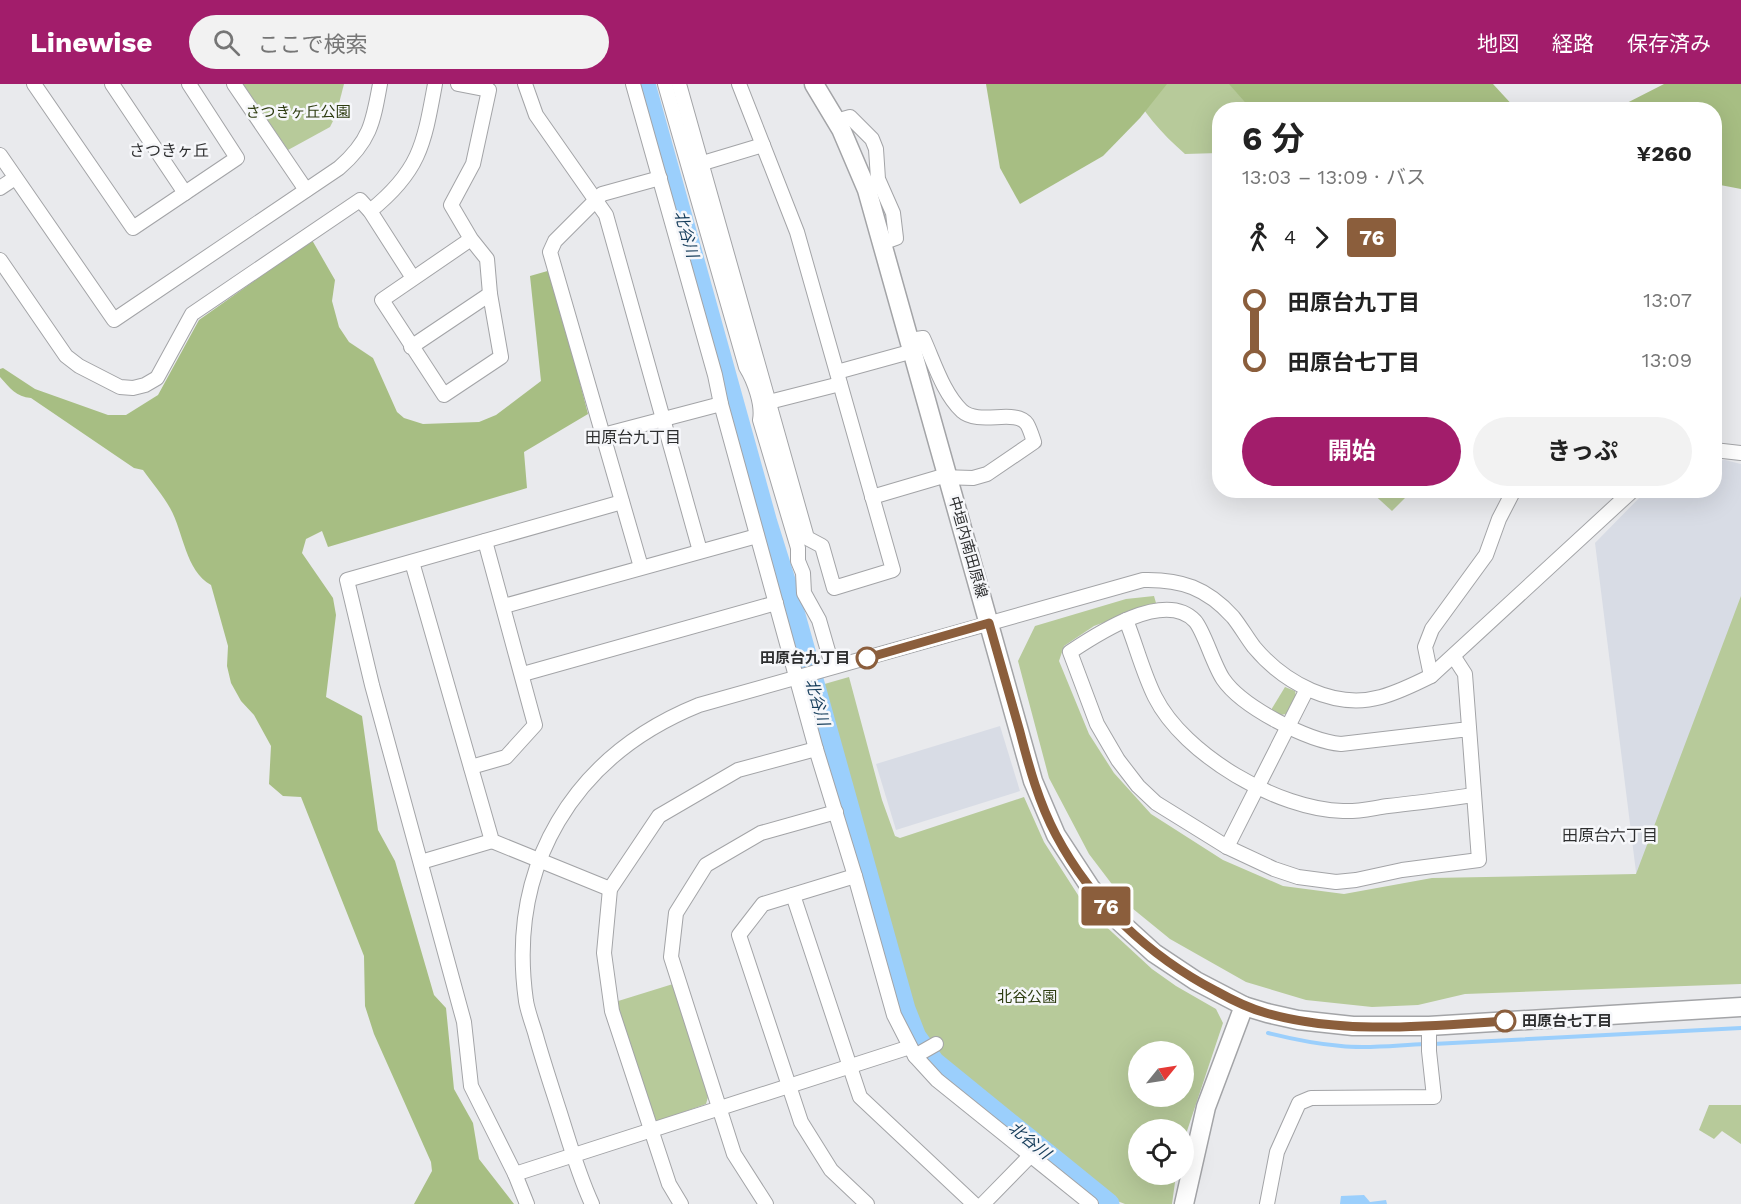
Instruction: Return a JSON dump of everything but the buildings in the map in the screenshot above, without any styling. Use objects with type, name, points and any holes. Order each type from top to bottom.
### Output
[{"type":"main road","name":"中垣内南田原線","points":[[814,84],[836,121],[863,180],[882,243],[908,347],[928,401],[1033,781],[1056,835],[1090,887],[1120,922],[1154,953],[1196,981],[1244,1006],[1298,1020],[1353,1026],[1429,1026],[1741,1007]]},
{"type":"main road","points":[[1184,1204],[1206,1107],[1244,1006]]},
{"type":"street","points":[[34,84],[133,228],[237,158],[189,84]]},
{"type":"street","points":[[112,84],[185,193]]},
{"type":"street","points":[[234,84],[306,190]]},
{"type":"street","points":[[0,155],[114,320],[339,168],[353,156],[370,130],[380,84]]},
{"type":"street","points":[[370,211],[394,191],[415,161],[426,134],[435,84]]},
{"type":"street","points":[[458,84],[489,90],[473,164],[451,205],[471,239],[487,259],[490,294],[501,357],[444,395],[382,300],[471,239]]},
{"type":"street","points":[[525,84],[536,115],[606,215],[700,551]]},
{"type":"street","points":[[633,84],[715,375],[757,536],[800,677],[816,749],[894,1015],[915,1052],[937,1080],[1091,1204]]},
{"type":"street","points":[[665,84],[746,367],[752,376],[761,413],[760,420],[798,548],[804,592],[819,620],[828,664]]},
{"type":"street","points":[[680,84],[807,538],[822,546],[834,588],[893,570],[797,232],[739,84]]},
{"type":"street","points":[[702,163],[763,145]]},
{"type":"street","points":[[0,188],[15,178]]},
{"type":"street","points":[[641,567],[550,252],[555,240],[602,194],[660,178]]},
{"type":"street","points":[[0,260],[66,356],[79,366],[120,387],[133,388],[145,385],[157,378],[192,314],[360,200],[370,211],[413,278]]},
{"type":"street","points":[[411,347],[490,294]]},
{"type":"street","points":[[769,402],[838,378],[923,338],[947,392],[963,412],[974,417],[1020,418],[1027,424],[1034,442],[987,474],[973,478],[948,476],[872,497]]},
{"type":"street","points":[[928,401],[947,392]]},
{"type":"street","points":[[603,435],[721,404]]},
{"type":"street","points":[[1722,451],[1741,453]]},
{"type":"street","points":[[1431,676],[1425,647],[1432,629],[1486,555],[1499,519],[1510,498]]},
{"type":"street","points":[[592,1204],[574,1156],[526,1004],[522,965],[524,920],[540,859],[571,801],[598,769],[628,743],[679,713],[699,705],[800,677],[828,664],[989,623],[1143,580],[1168,579],[1195,587],[1219,602],[1268,662],[1307,689],[1329,697],[1351,700],[1379,698],[1431,676],[1623,498]]},
{"type":"street","points":[[526,1204],[515,1174],[471,1086],[464,1022],[372,685],[347,580],[621,502]]},
{"type":"street","points":[[504,606],[757,536]]},
{"type":"street","points":[[471,767],[506,757],[535,725],[485,541]]},
{"type":"street","points":[[412,562],[492,841]]},
{"type":"street","points":[[523,674],[776,603]]},
{"type":"street","points":[[1454,657],[1465,674],[1479,860],[1402,870],[1336,882],[1298,877],[1282,872],[1227,847],[1156,803],[1138,786],[1118,760],[1098,724],[1070,652],[1126,620],[1149,612],[1169,610],[1185,614],[1197,622],[1224,681],[1240,697],[1288,727],[1326,743],[1341,744],[1469,729]]},
{"type":"street","points":[[1126,620],[1155,697],[1167,716],[1200,751],[1257,788],[1298,804],[1322,810],[1346,812],[1474,795]]},
{"type":"street","points":[[1227,847],[1307,689]]},
{"type":"street","points":[[681,1204],[669,1184],[612,1011],[604,953],[610,889],[660,816],[738,770],[816,749]]},
{"type":"street","points":[[766,1204],[734,1154],[671,957],[676,913],[706,865],[761,833],[836,812]]},
{"type":"street","points":[[421,862],[492,841],[610,889]]},
{"type":"street","points":[[855,876],[763,904],[739,935],[801,1122],[831,1170],[867,1204]]},
{"type":"street","points":[[793,894],[848,1067],[860,1097],[974,1204]]},
{"type":"street","points":[[1267,1204],[1277,1152],[1299,1103],[1311,1098],[1434,1097],[1429,1026]]},
{"type":"street","points":[[515,1174],[789,1085],[848,1067],[915,1052],[936,1044]]},
{"type":"street","points":[[983,1204],[1030,1156]]},
{"type":"shaded area","points":[[1722,460],[1741,464],[1741,868],[1638,888],[1595,543],[1639,498],[1722,498]]},
{"type":"shaded area","points":[[1000,726],[1020,791],[896,830],[876,764]]},
{"type":"green space","name":"さつきヶ丘公園","points":[[243,84],[344,84],[336,115],[330,127],[288,150]]},
{"type":"green space","points":[[986,84],[1167,84],[1140,118],[1103,156],[1020,204],[1000,168]]},
{"type":"green space","points":[[1128,84],[1459,84],[1440,102],[1212,102],[1212,153],[1185,154],[1153,122]]},
{"type":"green space","points":[[1229,84],[1493,84],[1510,102],[1245,102]]},
{"type":"green space","points":[[1664,84],[1741,84],[1741,189],[1722,185],[1722,102],[1629,102]]},
{"type":"green space","points":[[312,240],[335,280],[332,301],[339,327],[349,342],[373,358],[397,412],[404,418],[423,424],[479,422],[496,415],[541,381],[530,276],[551,270],[588,414],[524,452],[527,488],[328,547],[322,531],[306,539],[302,553],[333,598],[336,615],[326,697],[362,716],[378,830],[395,861],[434,995],[446,1008],[454,1089],[473,1123],[479,1159],[514,1204],[414,1204],[432,1171],[431,1162],[374,1034],[365,1006],[364,956],[301,797],[283,796],[269,784],[271,746],[254,715],[241,701],[231,683],[227,666],[228,646],[211,585],[202,578],[190,561],[170,508],[143,470],[134,468],[31,398],[17,394],[0,377],[0,369],[3,368],[35,389],[108,415],[126,415],[158,395],[199,320]]},
{"type":"green space","points":[[1378,498],[1405,498],[1392,511]]},
{"type":"green space","points":[[1154,596],[1156,603],[1094,626],[1064,646],[1059,661],[1089,734],[1114,773],[1151,814],[1223,860],[1283,886],[1344,894],[1432,878],[1636,874],[1741,596],[1741,984],[1465,994],[1418,1005],[1372,1007],[1306,1000],[1246,982],[1170,939],[1127,904],[1089,854],[1049,778],[1018,661],[1035,626],[1126,599]]},
{"type":"green space","name":"北谷公園","points":[[849,677],[882,800],[895,836],[900,838],[1024,797],[1044,842],[1087,909],[1152,969],[1216,1009],[1223,1023],[1191,1119],[1128,1119],[1128,1185],[1175,1185],[1172,1204],[1125,1204],[1112,1199],[953,1071],[930,1042],[911,1010],[821,685]]},
{"type":"green space","points":[[1285,687],[1295,691],[1296,696],[1286,714],[1281,715],[1271,710]]},
{"type":"green space","points":[[673,984],[708,1097],[706,1104],[658,1121],[652,1118],[615,1002]]},
{"type":"green space","points":[[1709,1105],[1741,1105],[1741,1144],[1722,1131],[1714,1139],[1699,1130]]},
{"type":"water","points":[[1364,1195],[1370,1202],[1386,1200],[1387,1204],[1340,1204],[1341,1196]]},
{"type":"waterway","name":"北谷川","points":[[645,84],[905,1009],[916,1037],[934,1062],[1109,1204]]},
{"type":"waterway","points":[[1433,1044],[1741,1028]]},
{"type":"waterway","points":[[1268,1033],[1314,1043],[1352,1047],[1425,1044]]},
{"type":"bus line","name":"76","points":[[867,658],[989,623],[1033,781],[1056,835],[1090,887],[1120,922],[1154,953],[1196,981],[1244,1006],[1298,1020],[1353,1026],[1429,1026],[1505,1021]]},
{"type":"place","name":"田原台九丁目","points":[[867,658]]},
{"type":"place","name":"田原台七丁目","points":[[1505,1021]]},
{"type":"district","name":"さつきヶ丘","points":[[169,150]]},
{"type":"district","name":"田原台九丁目","points":[[633,437]]},
{"type":"district","name":"田原台六丁目","points":[[1610,835]]}]
